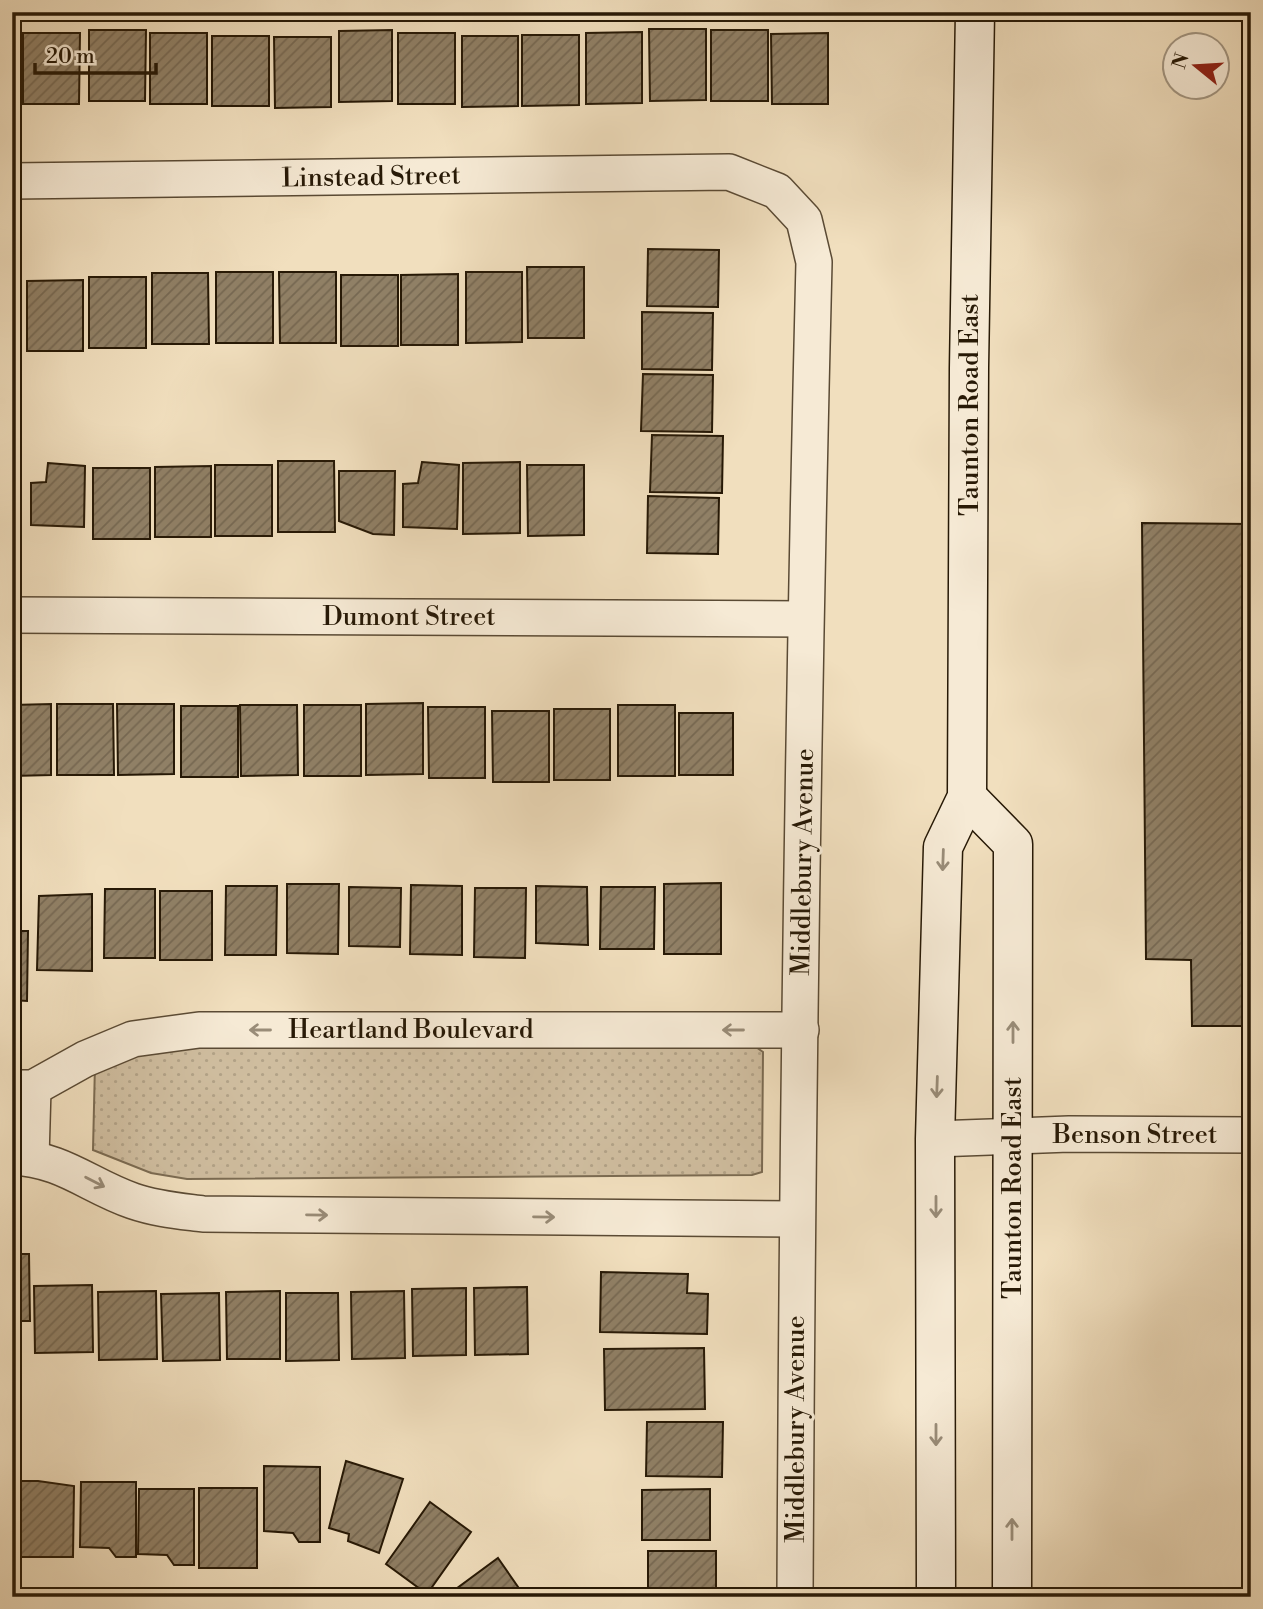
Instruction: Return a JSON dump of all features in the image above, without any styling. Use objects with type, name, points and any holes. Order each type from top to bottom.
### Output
[{"type":"main road","name":"Taunton Road East","points":[[936,1597],[935,1139],[943,847],[967,797],[969,368],[975,12]]},
{"type":"main road","name":"Taunton Road East","points":[[967,797],[1013,844],[1012,1597]]},
{"type":"street","name":"Linstead Street","points":[[12,181],[729,172]]},
{"type":"street","name":"Middlebury Avenue","points":[[729,172],[777,191],[804,219],[814,262],[805,619],[795,1597]]},
{"type":"street","name":"Dumont Street","points":[[12,615],[805,619]]},
{"type":"street","name":"Heartland Boulevard","points":[[797,1219],[203,1214],[149,1206],[130,1200],[76,1172],[22,1158],[23,1088],[133,1039],[199,1030],[801,1030]]},
{"type":"street","name":"Benson Street","points":[[935,1139],[1251,1135]]},
{"type":"shaded area","points":[[172,1042],[753,1045],[763,1052],[762,1172],[752,1175],[187,1179],[151,1173],[93,1150],[95,1064]]},
{"type":"building","points":[[649,29],[706,29],[706,100],[650,101]]},
{"type":"building","points":[[89,30],[146,30],[145,101],[89,101]]},
{"type":"building","points":[[392,30],[392,101],[339,102],[339,31]]},
{"type":"building","points":[[711,30],[768,30],[768,101],[711,101]]},
{"type":"building","points":[[642,32],[642,103],[586,104],[586,33]]},
{"type":"building","points":[[23,33],[80,33],[79,104],[23,104]]},
{"type":"building","points":[[150,33],[207,33],[207,104],[150,104]]},
{"type":"building","points":[[398,33],[455,33],[455,104],[398,104]]},
{"type":"building","points":[[828,33],[828,104],[772,104],[771,34]]},
{"type":"building","points":[[12,34],[18,34],[19,105],[12,105]]},
{"type":"building","points":[[522,35],[579,35],[579,105],[522,106]]},
{"type":"building","points":[[212,36],[269,36],[269,106],[212,106]]},
{"type":"building","points":[[462,36],[518,36],[518,106],[462,107]]},
{"type":"building","points":[[274,37],[331,37],[331,107],[275,108]]},
{"type":"building","points":[[648,249],[719,250],[718,307],[647,306]]},
{"type":"building","points":[[527,267],[584,267],[584,338],[528,338]]},
{"type":"building","points":[[12,271],[20,271],[20,345],[12,346]]},
{"type":"building","points":[[216,272],[273,272],[273,343],[216,343]]},
{"type":"building","points":[[279,272],[336,272],[336,343],[280,343]]},
{"type":"building","points":[[466,272],[522,272],[522,342],[466,343]]},
{"type":"building","points":[[152,273],[208,273],[209,344],[152,344]]},
{"type":"building","points":[[458,274],[458,345],[401,345],[401,275]]},
{"type":"building","points":[[341,275],[398,275],[398,346],[341,346]]},
{"type":"building","points":[[89,277],[146,277],[146,348],[89,348]]},
{"type":"building","points":[[83,280],[83,351],[27,351],[27,281]]},
{"type":"building","points":[[642,312],[713,313],[712,370],[642,369]]},
{"type":"building","points":[[643,374],[713,375],[712,432],[641,431]]},
{"type":"building","points":[[652,435],[723,436],[722,493],[650,492]]},
{"type":"building","points":[[278,461],[334,461],[335,532],[278,532]]},
{"type":"building","points":[[422,462],[459,465],[457,529],[403,527],[403,484],[418,483]]},
{"type":"building","points":[[520,462],[520,533],[463,534],[463,463]]},
{"type":"building","points":[[48,463],[85,466],[84,527],[31,525],[31,483],[46,482]]},
{"type":"building","points":[[215,465],[272,465],[272,536],[215,536]]},
{"type":"building","points":[[527,465],[584,465],[584,535],[528,536]]},
{"type":"building","points":[[12,466],[21,466],[21,537],[12,537]]},
{"type":"building","points":[[211,466],[211,537],[155,537],[155,467]]},
{"type":"building","points":[[93,468],[150,468],[150,539],[93,539]]},
{"type":"building","points":[[339,471],[395,471],[394,535],[373,534],[339,521]]},
{"type":"building","points":[[648,496],[719,498],[718,554],[647,553]]},
{"type":"building","points":[[1142,523],[1251,524],[1251,1026],[1192,1026],[1191,960],[1146,959]]},
{"type":"building","points":[[423,703],[423,774],[366,775],[366,704]]},
{"type":"building","points":[[51,704],[51,775],[12,776],[12,705]]},
{"type":"building","points":[[57,704],[113,704],[114,775],[57,775]]},
{"type":"building","points":[[117,704],[174,704],[174,774],[118,775]]},
{"type":"building","points":[[240,705],[297,705],[298,775],[241,776]]},
{"type":"building","points":[[304,705],[361,705],[361,776],[304,776]]},
{"type":"building","points":[[618,705],[675,705],[675,776],[618,776]]},
{"type":"building","points":[[181,706],[238,706],[238,777],[181,777]]},
{"type":"building","points":[[428,707],[485,707],[485,778],[429,778]]},
{"type":"building","points":[[554,709],[610,709],[610,780],[554,780]]},
{"type":"building","points":[[492,711],[549,711],[549,782],[493,782]]},
{"type":"building","points":[[679,713],[733,713],[733,775],[679,775]]},
{"type":"building","points":[[721,883],[721,954],[664,954],[664,884]]},
{"type":"building","points":[[287,884],[339,884],[338,954],[287,953]]},
{"type":"building","points":[[411,885],[462,886],[462,955],[410,954]]},
{"type":"building","points":[[226,886],[277,886],[276,955],[225,955]]},
{"type":"building","points":[[536,886],[587,887],[588,945],[536,943]]},
{"type":"building","points":[[349,887],[401,888],[400,947],[349,946]]},
{"type":"building","points":[[601,887],[655,887],[654,949],[600,949]]},
{"type":"building","points":[[475,888],[526,888],[525,958],[474,957]]},
{"type":"building","points":[[105,889],[155,889],[155,958],[104,958]]},
{"type":"building","points":[[160,891],[212,891],[212,960],[160,960]]},
{"type":"building","points":[[92,894],[92,971],[37,970],[39,896]]},
{"type":"building","points":[[12,931],[28,931],[27,1001],[12,1000]]},
{"type":"building","points":[[12,1254],[29,1254],[30,1321],[12,1321]]},
{"type":"building","points":[[601,1272],[688,1274],[687,1293],[708,1294],[707,1334],[600,1332]]},
{"type":"building","points":[[92,1285],[93,1352],[35,1353],[34,1286]]},
{"type":"building","points":[[527,1287],[528,1354],[475,1355],[474,1288]]},
{"type":"building","points":[[466,1288],[466,1355],[413,1356],[412,1289]]},
{"type":"building","points":[[156,1291],[157,1359],[99,1360],[98,1292]]},
{"type":"building","points":[[280,1291],[280,1359],[227,1359],[226,1292]]},
{"type":"building","points":[[404,1291],[405,1358],[352,1359],[351,1292]]},
{"type":"building","points":[[219,1293],[220,1360],[163,1361],[161,1294]]},
{"type":"building","points":[[286,1293],[338,1293],[339,1360],[286,1361]]},
{"type":"building","points":[[704,1348],[705,1409],[605,1410],[604,1349]]},
{"type":"building","points":[[647,1422],[723,1422],[722,1477],[646,1476]]},
{"type":"building","points":[[346,1461],[403,1479],[379,1553],[348,1541],[349,1534],[329,1528]]},
{"type":"building","points":[[264,1466],[320,1467],[320,1542],[299,1542],[293,1533],[264,1531]]},
{"type":"building","points":[[18,1481],[74,1486],[73,1557],[18,1557]]},
{"type":"building","points":[[81,1482],[136,1482],[136,1557],[116,1557],[109,1548],[80,1547]]},
{"type":"building","points":[[199,1488],[257,1488],[257,1568],[199,1568]]},
{"type":"building","points":[[139,1489],[194,1489],[194,1565],[174,1565],[167,1555],[138,1554]]},
{"type":"building","points":[[710,1489],[710,1540],[642,1540],[642,1490]]},
{"type":"building","points":[[430,1502],[471,1532],[427,1594],[386,1564]]},
{"type":"building","points":[[648,1551],[716,1551],[716,1597],[648,1597]]},
{"type":"building","points":[[498,1558],[525,1597],[445,1597]]}]
